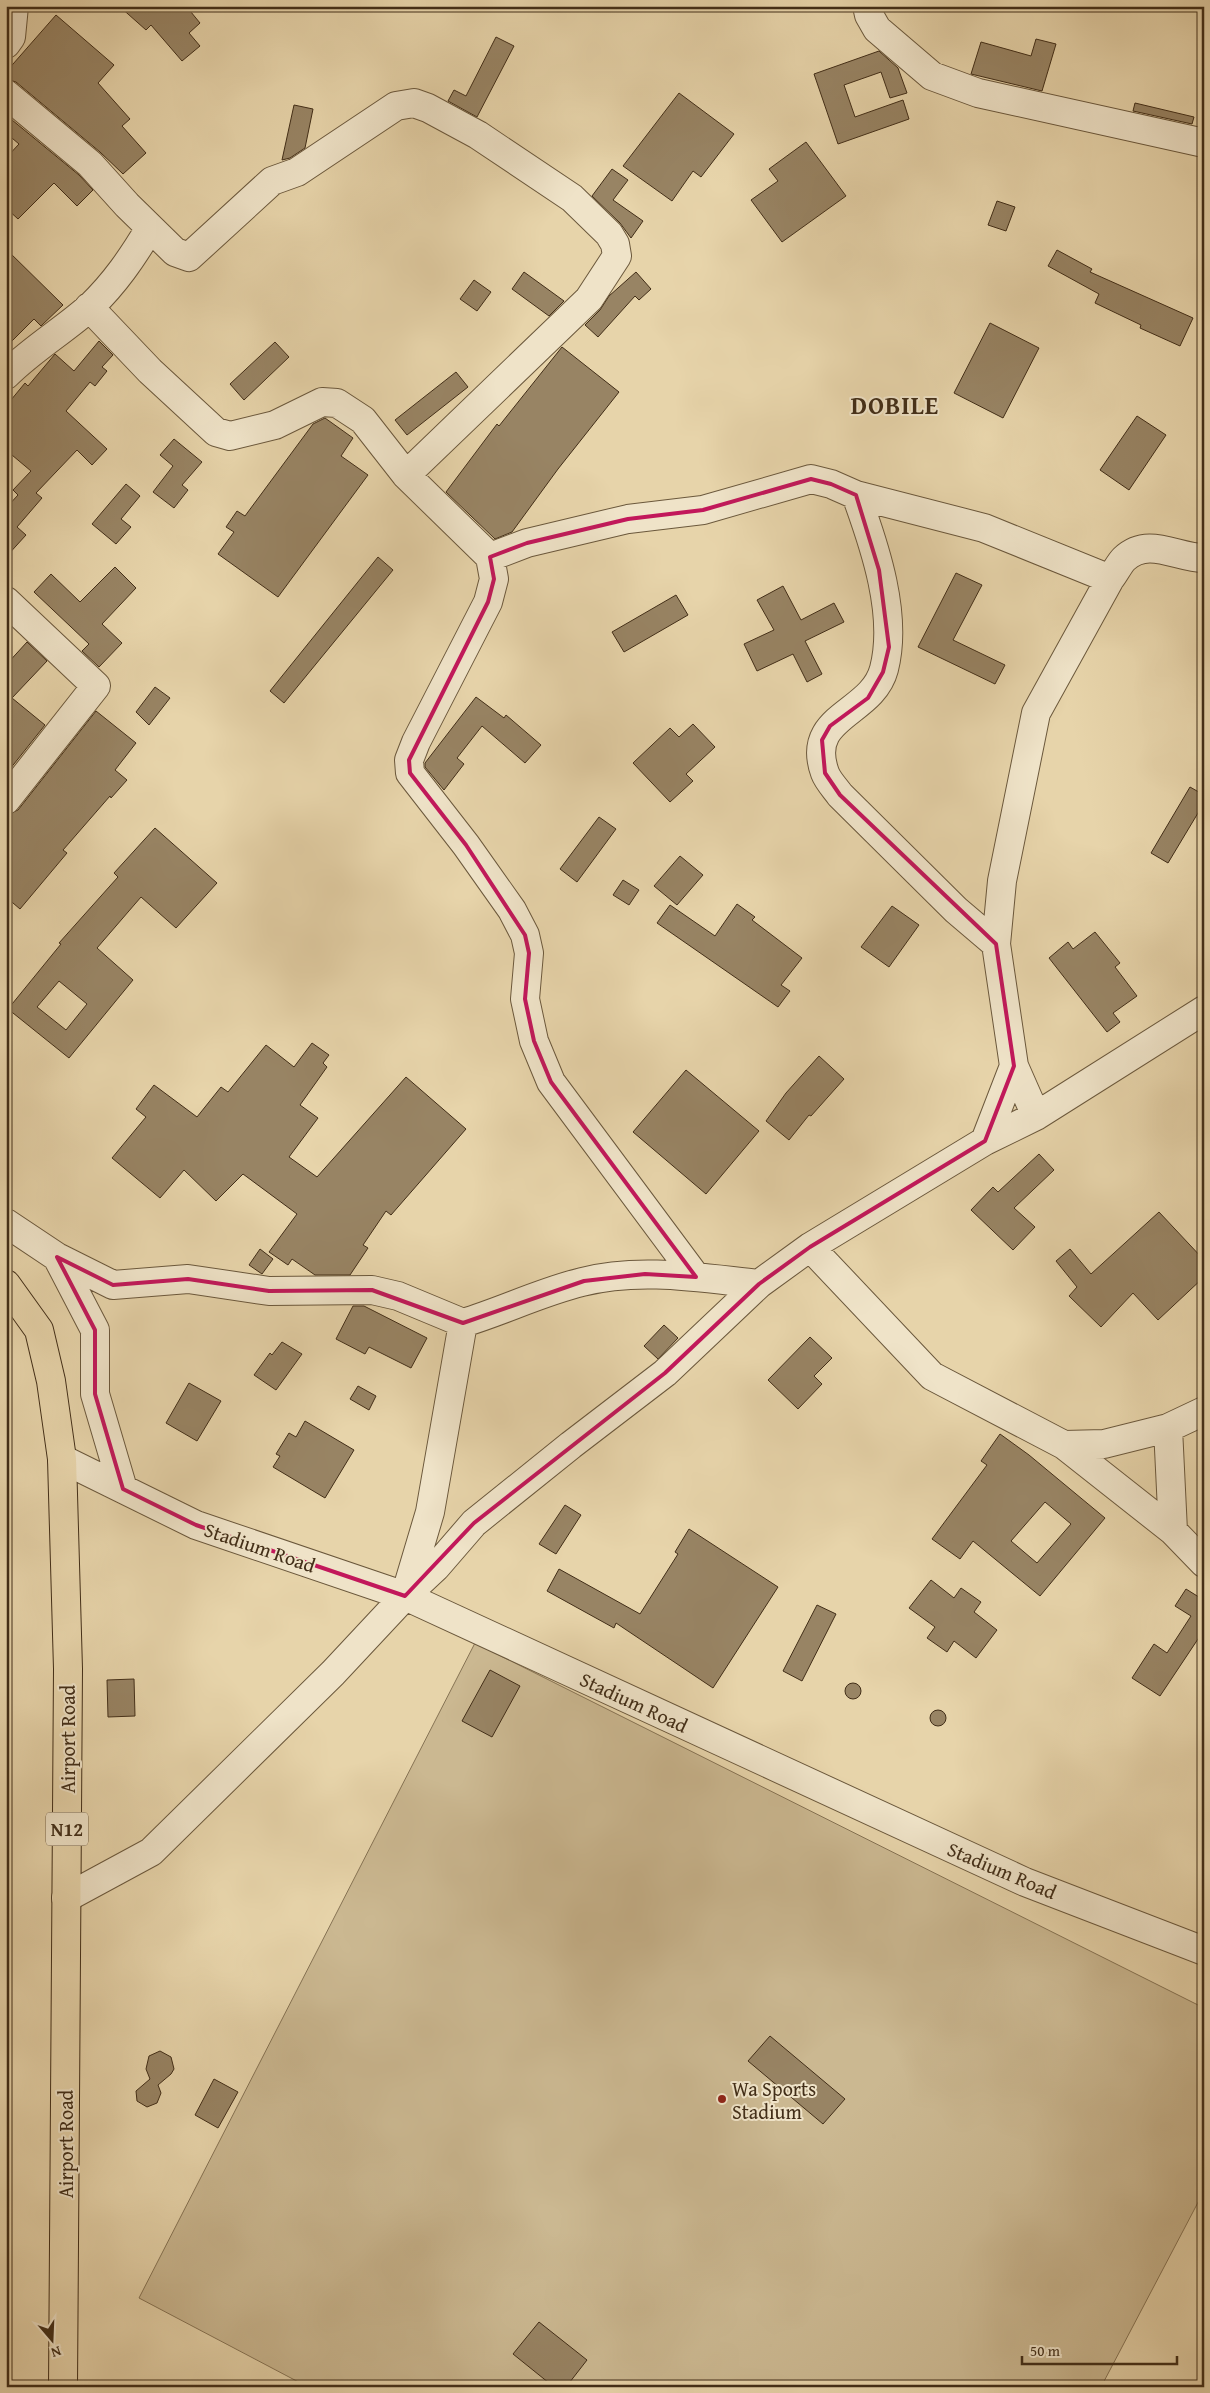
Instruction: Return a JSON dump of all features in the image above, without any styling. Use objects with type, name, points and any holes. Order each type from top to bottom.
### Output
[{"type":"highway","name":"Airport Road","points":[[6,1284],[39,1330],[51,1381],[62,1459],[68,1669],[64,2387]]},
{"type":"street","points":[[6,44],[11,37],[14,6]]},
{"type":"street","points":[[868,6],[869,15],[877,29],[932,76],[978,93],[1204,143]]},
{"type":"street","points":[[6,94],[90,164],[174,252],[189,256],[272,180],[297,172],[396,106],[414,103],[478,135],[572,198],[609,234],[615,244],[617,256],[589,298],[406,475]]},
{"type":"street","points":[[6,374],[89,307],[124,271],[150,228]]},
{"type":"street","points":[[89,307],[150,371],[216,432],[230,436],[276,425],[322,402],[337,403],[363,420],[406,475],[490,557],[494,579],[488,602],[416,742],[409,760],[410,773],[466,844],[512,910],[525,934],[529,953],[525,999],[534,1041],[551,1082],[696,1278]]},
{"type":"street","points":[[490,557],[527,543],[628,520],[703,510],[811,479],[831,484],[856,495],[984,528],[1110,579]]},
{"type":"street","points":[[856,495],[879,570],[889,624],[889,647],[884,672],[868,698],[830,726],[822,740],[825,773],[840,795],[956,910],[996,944]]},
{"type":"street","points":[[1036,1116],[1014,1066],[996,944],[1002,881],[1036,713],[1110,579],[1124,559],[1139,550],[1156,548],[1196,558],[1204,558]]},
{"type":"street","points":[[6,601],[96,686],[6,800]]},
{"type":"street","points":[[66,1898],[151,1852],[333,1673],[405,1596],[436,1567],[474,1523],[665,1373],[759,1284],[810,1247],[985,1141],[1036,1116],[1204,1010]]},
{"type":"street","points":[[985,1141],[1014,1066]]},
{"type":"street","points":[[6,1223],[57,1257],[113,1285],[188,1279],[269,1291],[372,1290],[398,1296],[463,1323],[584,1281],[645,1274],[759,1284]]},
{"type":"street","points":[[810,1247],[932,1376],[1064,1445],[1173,1531],[1204,1563]]},
{"type":"street","points":[[57,1257],[95,1330],[95,1394],[123,1489]]},
{"type":"street","points":[[405,1596],[430,1512],[463,1323]]},
{"type":"street","points":[[1064,1445],[1104,1444],[1168,1428],[1204,1411]]},
{"type":"street","points":[[1168,1428],[1173,1531]]},
{"type":"street","name":"Stadium Road","points":[[62,1459],[196,1524],[405,1596],[1024,1882],[1204,1951]]},
{"type":"highlighted area","points":[[811,479],[831,484],[856,495],[879,570],[889,647],[883,672],[868,698],[830,726],[822,740],[825,773],[840,795],[996,944],[1014,1066],[985,1141],[810,1247],[759,1284],[665,1373],[474,1523],[405,1596],[196,1525],[123,1489],[95,1394],[95,1330],[57,1257],[113,1285],[188,1279],[269,1291],[372,1290],[463,1323],[584,1281],[645,1274],[696,1277],[551,1082],[534,1041],[525,999],[529,953],[525,935],[466,845],[410,773],[409,760],[488,602],[494,579],[490,557],[527,543],[628,519],[703,510]]},
{"type":"shaded area","name":"Wa Sports Stadium","points":[[475,1643],[1204,2008],[1204,2191],[1101,2387],[308,2387],[139,2298]]},
{"type":"building","points":[[119,6],[186,6],[200,23],[189,33],[200,46],[182,61],[151,25],[146,30]]},
{"type":"building","points":[[56,15],[114,65],[98,83],[130,119],[122,126],[146,153],[123,174],[100,152],[16,82],[6,79],[6,72]]},
{"type":"building","points":[[496,37],[514,46],[477,117],[448,101],[454,90],[466,96]]},
{"type":"building","points":[[1036,39],[1056,44],[1042,91],[971,74],[981,42],[1031,56]]},
{"type":"building","points":[[879,51],[898,68],[907,93],[890,98],[881,72],[844,85],[855,117],[903,100],[909,119],[838,144],[814,74]]},
{"type":"building","points":[[679,93],[734,134],[701,177],[693,171],[672,201],[623,166]]},
{"type":"building","points":[[1135,103],[1194,117],[1192,124],[1133,111]]},
{"type":"building","points":[[294,105],[313,109],[305,148],[290,158],[282,160]]},
{"type":"building","points":[[6,115],[79,175],[93,190],[77,206],[54,183],[18,219],[6,208],[6,158],[19,144],[6,133]]},
{"type":"building","points":[[806,142],[846,196],[782,242],[751,200],[778,181],[769,169]]},
{"type":"building","points":[[612,169],[628,180],[613,200],[643,221],[631,238],[620,223],[592,196]]},
{"type":"building","points":[[997,201],[1015,207],[1006,231],[988,225]]},
{"type":"building","points":[[6,249],[63,305],[41,326],[34,319],[6,347]]},
{"type":"building","points":[[1057,250],[1092,269],[1090,272],[1193,318],[1180,346],[1140,328],[1141,325],[1095,303],[1099,294],[1048,266]]},
{"type":"building","points":[[524,272],[564,301],[549,316],[512,289]]},
{"type":"building","points":[[636,272],[651,289],[639,300],[635,296],[598,337],[585,325],[600,310],[609,296]]},
{"type":"building","points":[[474,280],[491,292],[477,311],[460,299]]},
{"type":"building","points":[[990,323],[1039,348],[1003,418],[954,393]]},
{"type":"building","points":[[99,341],[113,355],[102,367],[107,371],[95,386],[90,382],[66,411],[107,449],[92,465],[77,450],[36,493],[42,498],[17,527],[26,535],[6,557],[6,508],[18,495],[13,490],[31,471],[6,450],[6,406],[25,383],[28,386],[55,354],[74,371]]},
{"type":"building","points":[[275,342],[289,357],[244,400],[230,384]]},
{"type":"building","points":[[562,347],[619,392],[558,469],[512,532],[495,539],[446,492],[497,424],[499,426]]},
{"type":"building","points":[[456,372],[468,387],[407,435],[395,420]]},
{"type":"building","points":[[1137,416],[1166,435],[1129,490],[1100,470]]},
{"type":"building","points":[[325,418],[353,438],[341,456],[368,475],[278,597],[218,554],[234,532],[226,527],[237,511],[245,516],[313,424]]},
{"type":"building","points":[[174,439],[202,462],[182,485],[188,490],[174,508],[153,492],[173,466],[160,455]]},
{"type":"building","points":[[126,484],[140,496],[121,519],[131,527],[116,544],[92,524]]},
{"type":"building","points":[[378,557],[393,570],[284,703],[270,691]]},
{"type":"building","points":[[115,567],[136,588],[102,624],[122,643],[99,667],[82,651],[89,644],[34,592],[51,574],[80,602]]},
{"type":"building","points":[[956,573],[982,585],[953,640],[1005,665],[995,684],[918,647]]},
{"type":"building","points":[[783,586],[801,620],[834,603],[844,622],[805,641],[822,674],[807,682],[793,654],[757,671],[744,644],[774,630],[757,600]]},
{"type":"building","points":[[676,595],[688,615],[624,652],[612,632]]},
{"type":"building","points":[[27,642],[47,661],[12,698],[45,725],[6,774],[6,665]]},
{"type":"building","points":[[155,687],[170,698],[149,725],[136,712]]},
{"type":"building","points":[[476,697],[504,718],[506,715],[541,745],[525,763],[482,726],[457,758],[464,764],[444,790],[425,767],[425,763]]},
{"type":"building","points":[[96,711],[136,743],[115,770],[127,780],[111,798],[110,796],[63,850],[67,853],[20,909],[6,897],[6,815],[18,810]]},
{"type":"building","points":[[693,724],[715,747],[686,774],[693,781],[670,802],[633,763],[670,728],[679,737]]},
{"type":"building","points":[[1190,787],[1204,795],[1204,803],[1168,863],[1151,853]]},
{"type":"building","points":[[599,817],[616,829],[577,882],[560,869]]},
{"type":"building","points":[[155,828],[217,883],[176,928],[141,897],[97,948],[133,980],[69,1058],[8,1009],[61,944],[59,943],[118,877],[114,873]],"holes":[[[59,981],[87,1004],[66,1030],[37,1007]]]},
{"type":"building","points":[[680,856],[703,875],[677,905],[654,886]]},
{"type":"building","points":[[623,880],[639,890],[629,905],[613,895]]},
{"type":"building","points":[[737,904],[755,917],[752,920],[802,958],[781,985],[790,991],[778,1007],[657,923],[670,905],[715,936]]},
{"type":"building","points":[[892,906],[919,925],[889,967],[861,947]]},
{"type":"building","points":[[1095,932],[1120,963],[1115,967],[1137,996],[1113,1013],[1120,1022],[1107,1032],[1049,958],[1068,942],[1073,949]]},
{"type":"building","points":[[312,1043],[329,1055],[323,1063],[327,1067],[300,1105],[318,1118],[289,1157],[317,1177],[406,1077],[466,1129],[391,1215],[386,1211],[363,1245],[368,1248],[350,1275],[315,1275],[292,1259],[288,1265],[269,1252],[297,1214],[243,1174],[216,1201],[184,1170],[160,1198],[112,1158],[146,1117],[136,1109],[154,1085],[197,1117],[221,1087],[228,1092],[266,1045],[294,1067]]},
{"type":"building","points":[[819,1056],[844,1079],[811,1116],[809,1115],[789,1140],[766,1121],[786,1093]]},
{"type":"building","points":[[686,1070],[759,1131],[706,1194],[633,1132]]},
{"type":"building","points":[[1039,1154],[1054,1170],[1014,1208],[1035,1227],[1013,1250],[971,1210],[993,1187],[998,1192]]},
{"type":"building","points":[[1159,1212],[1204,1260],[1204,1277],[1158,1320],[1133,1293],[1101,1327],[1069,1296],[1077,1287],[1056,1261],[1070,1249],[1091,1274]]},
{"type":"building","points":[[260,1249],[273,1259],[262,1274],[249,1265]]},
{"type":"building","points":[[353,1306],[364,1306],[427,1338],[411,1368],[369,1347],[365,1354],[336,1339]]},
{"type":"building","points":[[664,1325],[678,1338],[658,1359],[644,1346]]},
{"type":"building","points":[[810,1337],[832,1358],[814,1376],[822,1384],[798,1409],[768,1380]]},
{"type":"building","points":[[282,1342],[302,1354],[276,1390],[254,1375],[270,1353],[272,1355]]},
{"type":"building","points":[[189,1383],[221,1401],[197,1441],[166,1423]]},
{"type":"building","points":[[358,1386],[376,1396],[369,1410],[350,1399]]},
{"type":"building","points":[[305,1421],[354,1450],[325,1498],[273,1467],[280,1456],[276,1454],[289,1433],[296,1437]]},
{"type":"building","points":[[1000,1434],[1029,1455],[1105,1518],[1040,1596],[973,1541],[960,1559],[932,1539],[987,1465],[981,1461]],"holes":[[[1045,1502],[1071,1524],[1037,1563],[1011,1541]]]},
{"type":"building","points":[[565,1505],[581,1515],[556,1554],[539,1544]]},
{"type":"building","points":[[689,1529],[778,1587],[713,1688],[616,1623],[614,1628],[547,1591],[559,1569],[640,1614],[678,1554],[675,1552]]},
{"type":"building","points":[[931,1580],[954,1598],[961,1588],[981,1602],[974,1612],[997,1630],[976,1658],[954,1641],[947,1652],[927,1638],[935,1627],[909,1608]]},
{"type":"building","points":[[1186,1589],[1202,1599],[1204,1596],[1204,1630],[1160,1696],[1132,1678],[1154,1644],[1167,1653],[1191,1616],[1175,1606]]},
{"type":"building","points":[[817,1605],[836,1614],[802,1681],[783,1671]]},
{"type":"building","points":[[490,1670],[520,1686],[492,1737],[462,1721]]},
{"type":"building","points":[[134,1679],[135,1716],[108,1717],[107,1680]]},
{"type":"building","points":[[850,1683],[856,1683],[861,1688],[859,1697],[850,1699],[845,1694],[845,1688]]},
{"type":"building","points":[[935,1710],[941,1710],[946,1715],[944,1724],[935,1726],[930,1721],[930,1715]]},
{"type":"building","points":[[770,2036],[845,2099],[823,2124],[748,2061]]},
{"type":"building","points":[[160,2051],[171,2057],[174,2069],[158,2085],[161,2093],[157,2103],[147,2107],[137,2101],[136,2091],[150,2079],[146,2069],[149,2056]]},
{"type":"building","points":[[214,2079],[238,2092],[218,2128],[195,2115]]},
{"type":"building","points":[[539,2322],[587,2360],[566,2387],[554,2387],[513,2354]]},
{"type":"place","name":"Wa Sports Stadium","points":[[722,2099]]},
{"type":"district","name":"DOBILE","points":[[895,405]]}]
